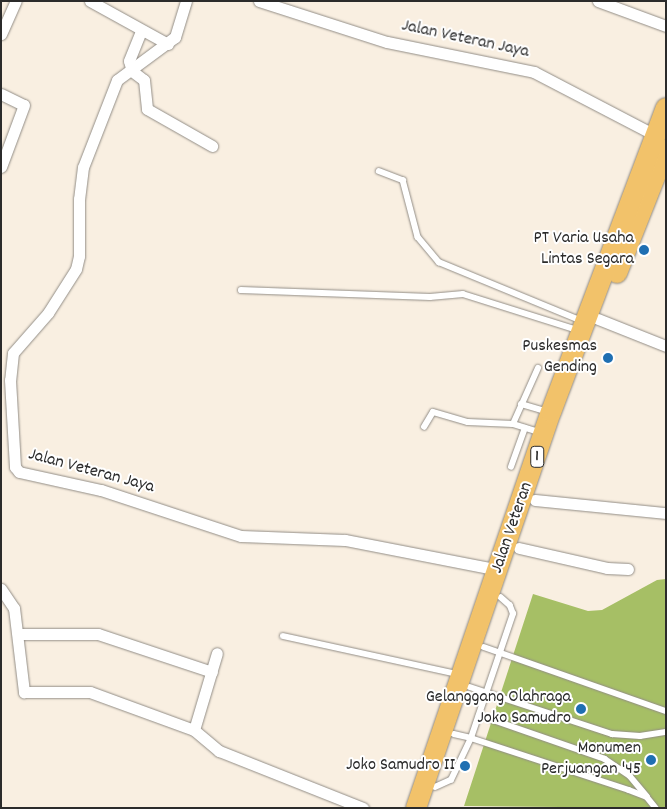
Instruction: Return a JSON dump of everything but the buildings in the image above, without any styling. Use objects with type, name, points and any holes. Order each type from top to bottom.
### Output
[{"type":"highway","name":"Jalan Veteran","points":[[428,808],[435,787],[462,736],[469,684],[499,570],[551,412],[661,142],[666,108]]},
{"type":"highway","name":"Jalan Veteran","points":[[416,808],[469,684],[491,650],[501,598],[535,500],[588,324]]},
{"type":"street","points":[[1,34],[16,1]]},
{"type":"street","points":[[90,1],[141,31],[168,44]]},
{"type":"street","name":"Jalan Veteran Jaya","points":[[186,1],[175,37],[132,71],[117,80],[83,168],[79,199],[79,256],[76,269],[48,313],[7,351],[15,467],[19,472],[101,490],[235,535],[266,539],[345,540],[499,570]]},
{"type":"street","name":"Jalan Veteran Jaya","points":[[259,1],[387,42],[534,72],[661,142]]},
{"type":"street","points":[[598,1],[666,26]]},
{"type":"street","points":[[141,31],[129,54],[132,71],[144,80],[147,109],[212,146]]},
{"type":"street","points":[[1,94],[24,105],[1,166]]},
{"type":"street","points":[[588,324],[666,346]]},
{"type":"street","points":[[535,500],[666,513]]},
{"type":"street","points":[[519,548],[597,566],[628,569]]},
{"type":"street","points":[[1,589],[14,608],[24,692],[90,692],[194,730],[219,751],[363,808]]},
{"type":"street","points":[[18,634],[98,634],[212,672]]},
{"type":"street","points":[[194,730],[217,653]]},
{"type":"lane","points":[[379,172],[403,180],[418,237],[439,262],[588,324]]},
{"type":"lane","points":[[242,290],[430,297],[462,294],[588,324]]},
{"type":"lane","points":[[513,424],[538,368]]},
{"type":"lane","points":[[521,404],[551,412]]},
{"type":"lane","points":[[424,427],[433,412],[468,422],[513,424],[544,434]]},
{"type":"lane","points":[[511,467],[525,428]]},
{"type":"lane","points":[[283,636],[469,684],[612,734],[640,736],[666,732]]},
{"type":"lane","points":[[491,650],[666,711]]},
{"type":"lane","points":[[469,684],[478,715]]},
{"type":"lane","points":[[478,715],[462,736],[648,797],[656,808]]},
{"type":"lane","points":[[478,715],[605,759],[630,776],[656,808]]},
{"type":"green space","name":"Gelanggang Olahraga Joko Samudro","points":[[666,579],[666,808],[464,806],[533,594],[588,611],[602,610],[657,580]]},
{"type":"place","name":"PT Varia Usaha Lintas Segara","points":[[644,250]]},
{"type":"place","name":"Puskesmas Gending","points":[[608,358]]},
{"type":"place","name":"Gelanggang Olahraga Joko Samudro","points":[[581,709]]},
{"type":"place","name":"Monumen Perjuangan '45","points":[[651,760]]},
{"type":"place","name":"Joko Samudro II","points":[[465,766]]}]
